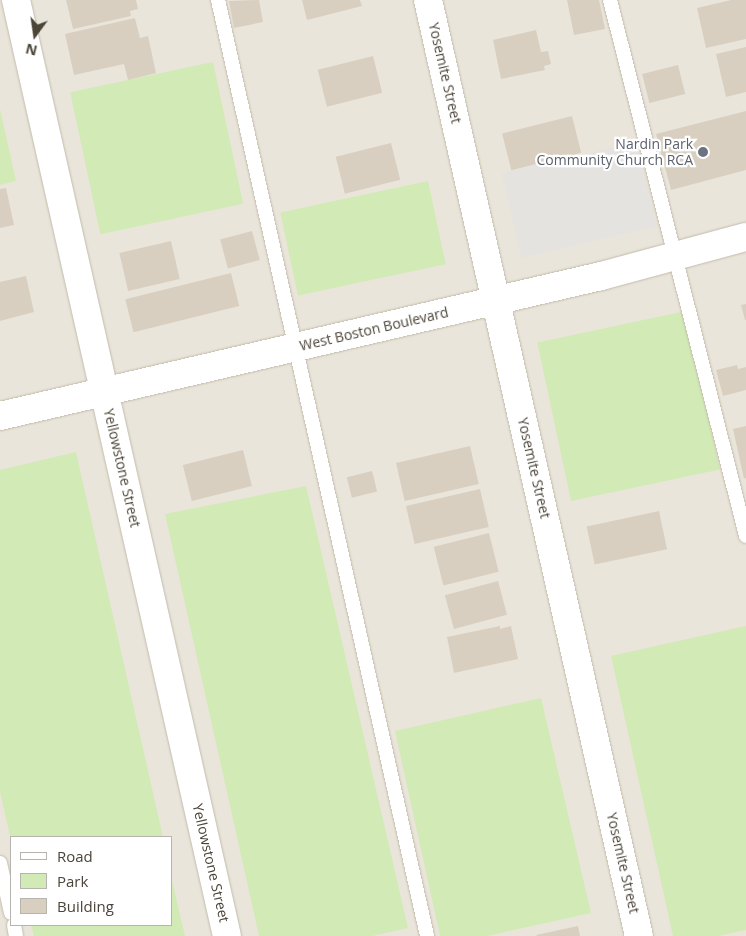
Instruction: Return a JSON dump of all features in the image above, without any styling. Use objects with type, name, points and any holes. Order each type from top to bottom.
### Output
[{"type":"street","name":"Yellowstone Street","points":[[16,0],[227,936]]},
{"type":"street","name":"Yosemite Street","points":[[428,0],[639,936]]},
{"type":"street","name":"West Boston Boulevard","points":[[0,416],[496,300],[746,237]]},
{"type":"lane","points":[[218,0],[428,936]]},
{"type":"lane","points":[[610,0],[746,536]]},
{"type":"lane","points":[[0,863],[10,908]]},
{"type":"shaded area","points":[[0,0],[746,0],[746,936],[0,936]]},
{"type":"shaded area","points":[[637,142],[657,227],[521,258],[502,173]]},
{"type":"green space","points":[[213,62],[243,204],[100,234],[70,92]]},
{"type":"green space","points":[[0,109],[16,181],[0,185]]},
{"type":"green space","points":[[428,181],[446,264],[298,296],[280,212]]},
{"type":"green space","points":[[686,311],[720,469],[571,501],[537,343]]},
{"type":"green space","points":[[76,452],[163,836],[10,836],[0,792],[0,470]]},
{"type":"green space","points":[[306,486],[408,928],[372,936],[259,936],[165,514]]},
{"type":"green space","points":[[746,626],[746,930],[718,936],[673,936],[611,656]]},
{"type":"green space","points":[[541,698],[591,913],[487,936],[440,936],[395,731]]},
{"type":"green space","points":[[172,880],[185,936],[34,936],[31,926],[172,926]]},
{"type":"building","points":[[66,0],[136,0],[138,9],[130,11],[131,16],[73,29]]},
{"type":"building","points":[[259,0],[263,22],[234,28],[229,1]]},
{"type":"building","points":[[302,0],[360,0],[362,6],[307,20]]},
{"type":"building","points":[[567,0],[599,0],[605,29],[574,35]]},
{"type":"building","points":[[731,0],[746,0],[746,39],[706,48],[697,8]]},
{"type":"building","points":[[135,18],[140,38],[148,36],[156,73],[128,80],[124,64],[74,75],[65,34]]},
{"type":"building","points":[[536,30],[541,52],[548,51],[551,64],[544,66],[545,70],[501,79],[493,40]]},
{"type":"building","points":[[746,47],[746,92],[726,97],[716,54]]},
{"type":"building","points":[[373,56],[382,93],[327,107],[318,70]]},
{"type":"building","points":[[678,65],[685,94],[649,103],[642,74]]},
{"type":"building","name":"Nardin Park Community Church RCA","points":[[746,111],[746,170],[671,190],[656,134]]},
{"type":"building","points":[[572,116],[581,153],[511,170],[502,133]]},
{"type":"building","points":[[391,143],[400,180],[345,194],[336,157]]},
{"type":"building","points":[[6,188],[14,225],[0,228],[0,189]]},
{"type":"building","points":[[252,231],[260,260],[228,269],[220,240]]},
{"type":"building","points":[[171,241],[180,279],[128,291],[119,253]]},
{"type":"building","points":[[231,273],[239,306],[133,332],[125,299]]},
{"type":"building","points":[[26,276],[34,312],[0,321],[0,282]]},
{"type":"building","points":[[746,304],[746,320],[745,320],[741,305]]},
{"type":"building","points":[[737,365],[738,369],[746,367],[746,390],[723,396],[716,370]]},
{"type":"building","points":[[746,426],[746,478],[744,479],[733,429]]},
{"type":"building","points":[[470,446],[479,484],[405,501],[396,463]]},
{"type":"building","points":[[243,450],[252,486],[192,501],[183,465]]},
{"type":"building","points":[[372,471],[377,491],[352,498],[347,477]]},
{"type":"building","points":[[480,489],[489,527],[415,544],[406,506]]},
{"type":"building","points":[[659,511],[667,549],[595,565],[587,526]]},
{"type":"building","points":[[489,533],[499,572],[443,586],[434,547]]},
{"type":"building","points":[[498,581],[507,615],[454,629],[445,595]]},
{"type":"building","points":[[500,626],[500,629],[511,626],[518,659],[454,673],[447,637]]},
{"type":"building","points":[[578,926],[580,936],[536,935]]},
{"type":"place","name":"Nardin Park Community Church RCA","points":[[703,152]]}]
